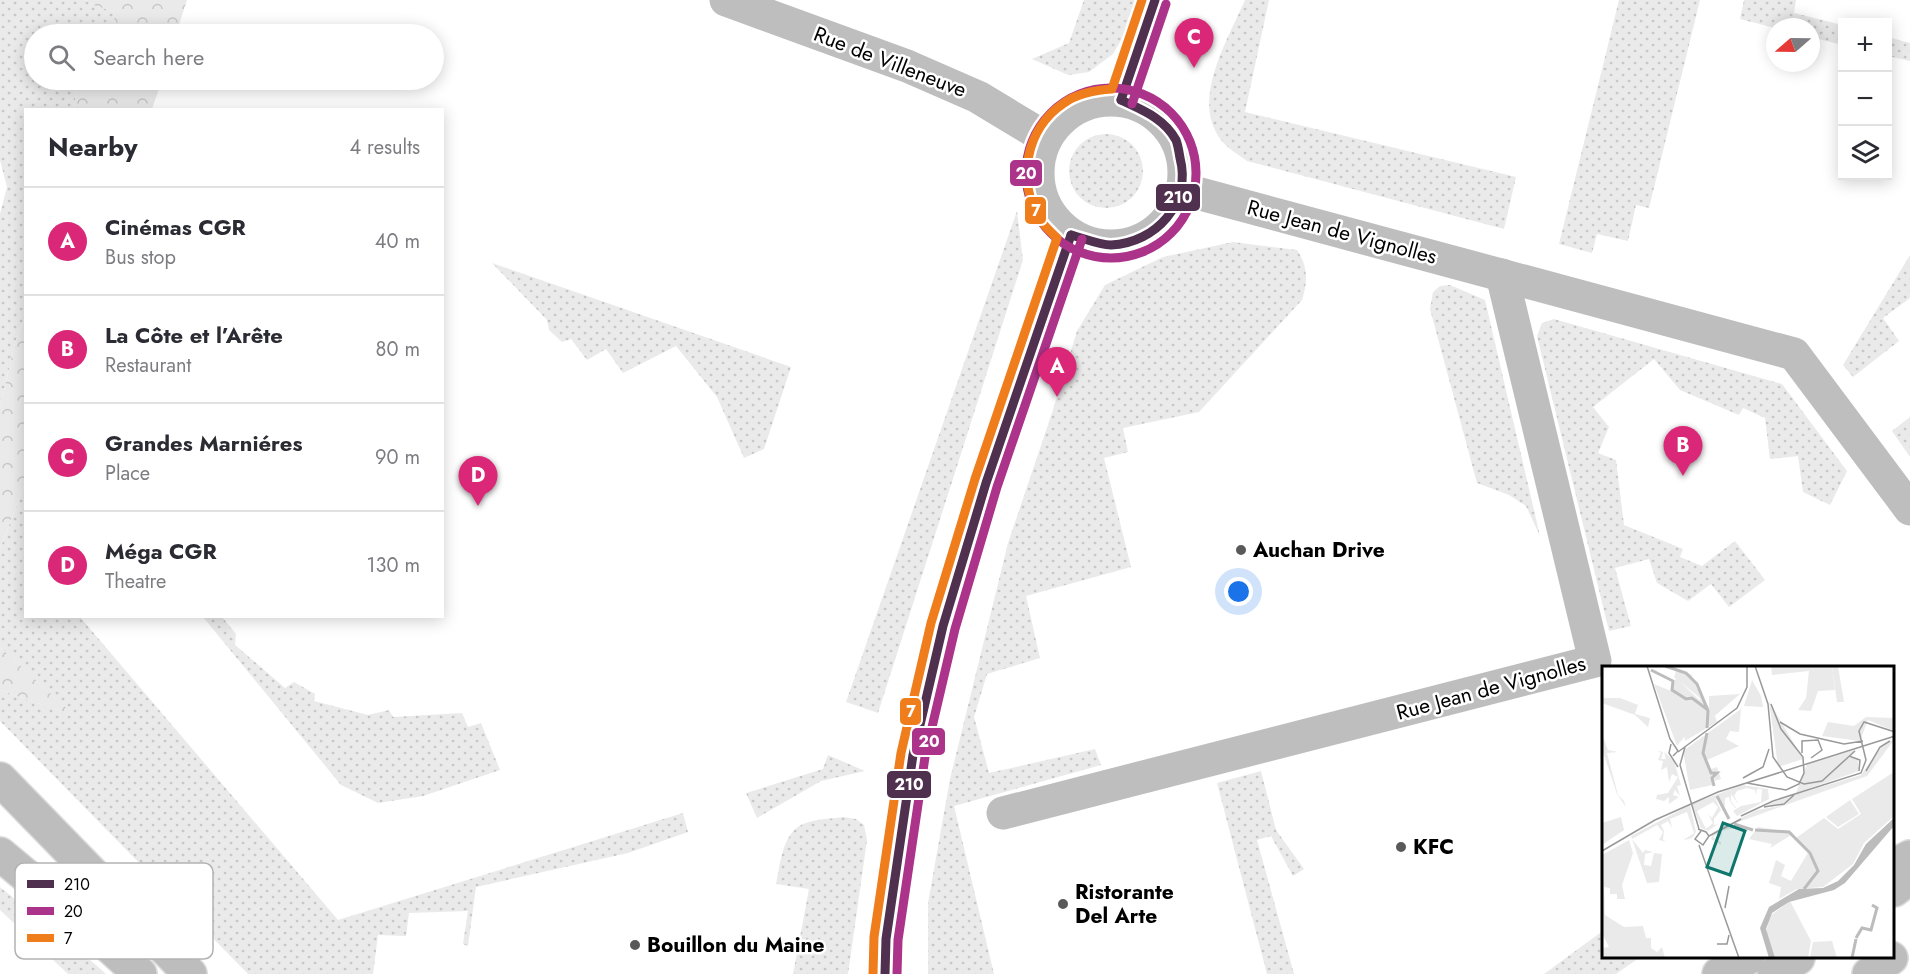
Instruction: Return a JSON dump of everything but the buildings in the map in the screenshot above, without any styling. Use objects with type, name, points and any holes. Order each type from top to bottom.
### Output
[{"type":"main road","points":[[0,779],[82,863]]},
{"type":"main road","points":[[0,854],[15,866]]},
{"type":"main road","points":[[1895,864],[1910,857]]},
{"type":"main road","points":[[1895,888],[1910,877]]},
{"type":"main road","points":[[1895,955],[1910,943]]},
{"type":"main road","points":[[124,959],[140,974]]},
{"type":"main road","points":[[175,959],[190,974]]},
{"type":"main road","points":[[1719,974],[1745,959]]},
{"type":"main road","points":[[1774,974],[1795,959]]},
{"type":"main road","points":[[1869,974],[1889,959]]},
{"type":"street","name":"Rue de Villeneuve","points":[[726,0],[907,66],[978,97],[1046,138]]},
{"type":"street","points":[[1121,100],[1155,0]]},
{"type":"street","points":[[1108,99],[1121,100],[1148,110],[1167,126],[1176,139],[1184,174],[1182,189],[1174,210],[1157,230],[1139,240],[1114,246],[1102,246],[1071,235],[1052,218],[1041,195],[1038,170],[1046,138],[1062,118],[1083,105],[1108,99]]},
{"type":"street","name":"Rue Jean de Vignolles","points":[[1182,189],[1794,354],[1910,509]]},
{"type":"street","points":[[885,974],[886,939],[914,755],[943,626],[986,483],[1071,235]]},
{"type":"street","name":"Rue Jean de Vignolles","points":[[1003,813],[1595,662],[1502,275]]},
{"type":"green space","points":[[0,0],[85,0],[93,5],[119,13],[111,24],[24,24],[24,90],[77,90],[74,108],[24,108],[24,319],[15,343],[0,408],[0,214],[7,187],[0,160]]},
{"type":"green space","points":[[85,0],[187,0],[179,24],[111,24],[118,13]]},
{"type":"green space","points":[[1084,0],[1137,0],[1127,30],[1113,54],[1089,72],[1068,75],[1032,59],[1069,43]]},
{"type":"green space","points":[[1245,0],[1269,0],[1245,112],[1516,177],[1504,229],[1247,161],[1226,146],[1212,124],[1209,107],[1210,89],[1222,51]]},
{"type":"green space","points":[[1619,0],[1700,0],[1649,208],[1636,205],[1628,241],[1597,234],[1592,253],[1559,244]]},
{"type":"green space","points":[[1744,0],[1796,0],[1794,13],[1814,18],[1766,18],[1766,26],[1740,19]]},
{"type":"green space","points":[[1820,20],[1838,24],[1838,44],[1820,39]]},
{"type":"green space","points":[[1892,38],[1910,43],[1910,61],[1892,57]]},
{"type":"green space","points":[[77,90],[159,90],[152,108],[74,108]]},
{"type":"green space","points":[[1106,134],[1120,137],[1132,145],[1140,157],[1143,171],[1140,185],[1132,197],[1120,205],[1106,208],[1092,205],[1080,197],[1072,185],[1069,171],[1072,157],[1080,145],[1092,137]]},
{"type":"green space","points":[[1017,211],[1023,260],[878,713],[846,702]]},
{"type":"green space","points":[[1233,242],[1297,250],[1306,274],[1302,300],[1199,412],[1123,428],[1128,452],[1104,458],[1131,567],[1026,596],[1040,658],[987,674],[974,717],[989,773],[1095,749],[1101,765],[954,806],[994,974],[928,974],[928,903],[950,779],[1008,543],[1077,331],[1105,285],[1163,257]]},
{"type":"green space","points":[[1910,255],[1910,298],[1883,318],[1899,341],[1853,377],[1843,365]]},
{"type":"green space","points":[[492,263],[791,367],[764,449],[744,458],[717,397],[676,346],[623,373],[606,349],[587,360],[571,339],[562,342],[549,330],[547,320]]},
{"type":"green space","points":[[1450,285],[1485,300],[1540,536],[1526,506],[1509,495],[1477,483],[1430,309],[1433,292],[1440,286]]},
{"type":"green space","points":[[24,319],[24,486],[0,549],[0,408],[15,343]]},
{"type":"green space","points":[[1554,319],[1782,384],[1847,471],[1830,505],[1803,492],[1798,456],[1770,459],[1765,418],[1743,408],[1739,415],[1680,390],[1654,359],[1593,407],[1609,427],[1598,453],[1616,460],[1624,525],[1683,549],[1680,557],[1702,566],[1735,541],[1765,580],[1729,607],[1711,584],[1688,601],[1657,583],[1649,559],[1615,568],[1631,626],[1609,631],[1537,336],[1542,323]]},
{"type":"green space","points":[[1910,417],[1910,457],[1892,431]]},
{"type":"green space","points":[[24,486],[24,618],[81,618],[338,920],[683,813],[688,832],[628,853],[476,887],[468,946],[463,944],[468,911],[409,913],[406,936],[378,935],[373,974],[248,974],[213,938],[213,863],[139,863],[0,721],[0,690],[74,716],[0,647],[0,549]]},
{"type":"green space","points":[[204,618],[223,618],[236,634],[235,645],[285,688],[294,682],[315,694],[314,701],[368,715],[389,710],[393,717],[462,713],[468,727],[481,723],[500,770],[423,796],[378,803],[341,785]]},
{"type":"green space","points":[[0,647],[76,717],[0,690]]},
{"type":"green space","points":[[828,755],[865,771],[821,781],[757,818],[746,793],[823,769]]},
{"type":"green space","points":[[1261,771],[1276,830],[1304,869],[1293,876],[1271,836],[1257,840],[1294,974],[1267,974],[1217,783]]},
{"type":"green space","points":[[843,817],[856,819],[864,825],[867,840],[848,974],[793,974],[809,889],[776,884],[783,852],[790,836],[801,825],[816,820]]},
{"type":"green space","points":[[0,887],[15,899],[15,924],[0,910]]},
{"type":"green space","points":[[1602,931],[1602,959],[1638,959],[1616,974],[1544,974]]},
{"type":"green space","points":[[52,959],[89,959],[106,974],[68,974]]},
{"type":"transit line","name":"7","points":[[873,974],[874,937],[901,753],[931,623],[975,479],[1057,238],[1043,223],[1033,206],[1027,173],[1028,157],[1040,127],[1064,103],[1087,93],[1112,89],[1142,0]]},
{"type":"transit line","name":"210","points":[[1121,100],[1155,0]]},
{"type":"transit line","name":"20","points":[[1132,104],[1166,4]]},
{"type":"transit line","name":"20","points":[[1111,88],[1144,94],[1171,113],[1190,140],[1196,173],[1190,206],[1171,233],[1144,252],[1111,258],[1078,252],[1051,233],[1032,206],[1026,173],[1032,140],[1051,113],[1078,94],[1111,88]]},
{"type":"transit line","name":"210","points":[[1071,235],[1106,245],[1127,243],[1142,237],[1167,218],[1181,190],[1179,151],[1171,132],[1159,120],[1121,100]]},
{"type":"transit line","name":"210","points":[[885,974],[886,939],[913,755],[943,626],[986,483],[1071,235]]},
{"type":"transit line","name":"20","points":[[897,974],[898,940],[925,757],[955,629],[997,487],[1082,239]]},
{"type":"place","name":"Grandes Marniéres","points":[[1194,68]]},
{"type":"place","name":"Cinémas CGR","points":[[1057,397]]},
{"type":"place","name":"La Côte et l’Arête","points":[[1683,476]]},
{"type":"place","name":"Méga CGR","points":[[478,506]]},
{"type":"place","name":"Auchan Drive","points":[[1241,550]]},
{"type":"place","name":"KFC","points":[[1401,847]]},
{"type":"place","name":"Ristorante Del Arte","points":[[1063,904]]},
{"type":"place","name":"Bouillon du Maine","points":[[635,945]]}]
